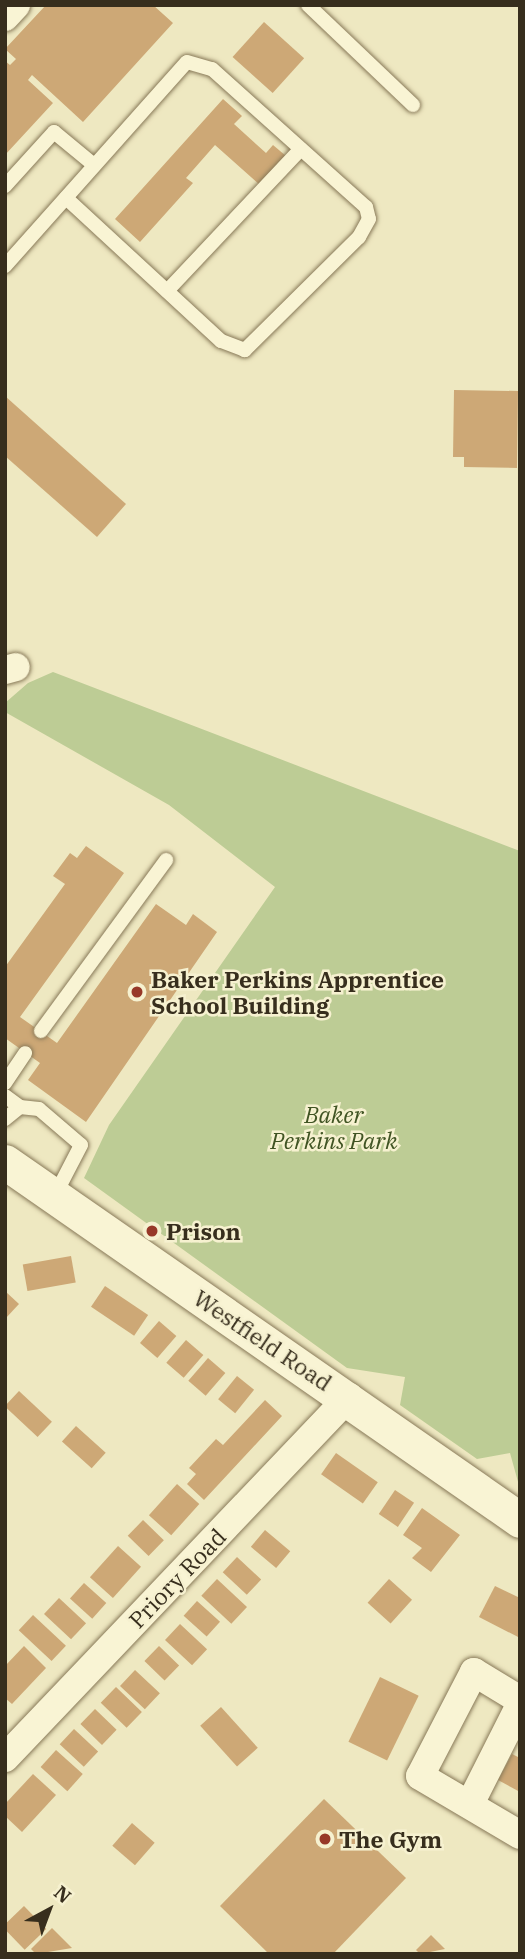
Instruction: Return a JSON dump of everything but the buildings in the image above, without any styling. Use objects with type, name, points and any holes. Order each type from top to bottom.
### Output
[{"type":"street","points":[[5,17],[16,5]]},
{"type":"street","name":"Westfield Road","points":[[11,1176],[54,1197],[349,1397],[520,1520]]},
{"type":"street","name":"Priory Road","points":[[5,1758],[349,1397]]},
{"type":"street","points":[[470,1804],[520,1702],[474,1672],[419,1776],[520,1835]]},
{"type":"lane","points":[[308,5],[413,104]]},
{"type":"lane","points":[[8,256],[66,198],[187,62],[212,69],[366,207],[369,219],[359,237],[249,350],[221,341],[66,198]]},
{"type":"lane","points":[[5,186],[54,132],[94,165]]},
{"type":"lane","points":[[167,291],[301,149]]},
{"type":"lane","points":[[41,1031],[166,860]]},
{"type":"lane","points":[[5,1083],[25,1053]]},
{"type":"lane","points":[[5,1096],[20,1107],[39,1109],[81,1145],[54,1197]]},
{"type":"lane","points":[[5,1119],[20,1107]]},
{"type":"green space","name":"Baker Perkins Park","points":[[53,672],[520,851],[520,1489],[510,1453],[477,1459],[400,1405],[405,1377],[347,1368],[84,1178],[109,1125],[275,887],[169,805],[5,712],[5,703],[28,683]]},
{"type":"place","name":"Baker Perkins Apprentice School Building","points":[[137,992]]},
{"type":"place","name":"Prison","points":[[152,1231]]},
{"type":"place","name":"The Gym","points":[[325,1839]]}]
